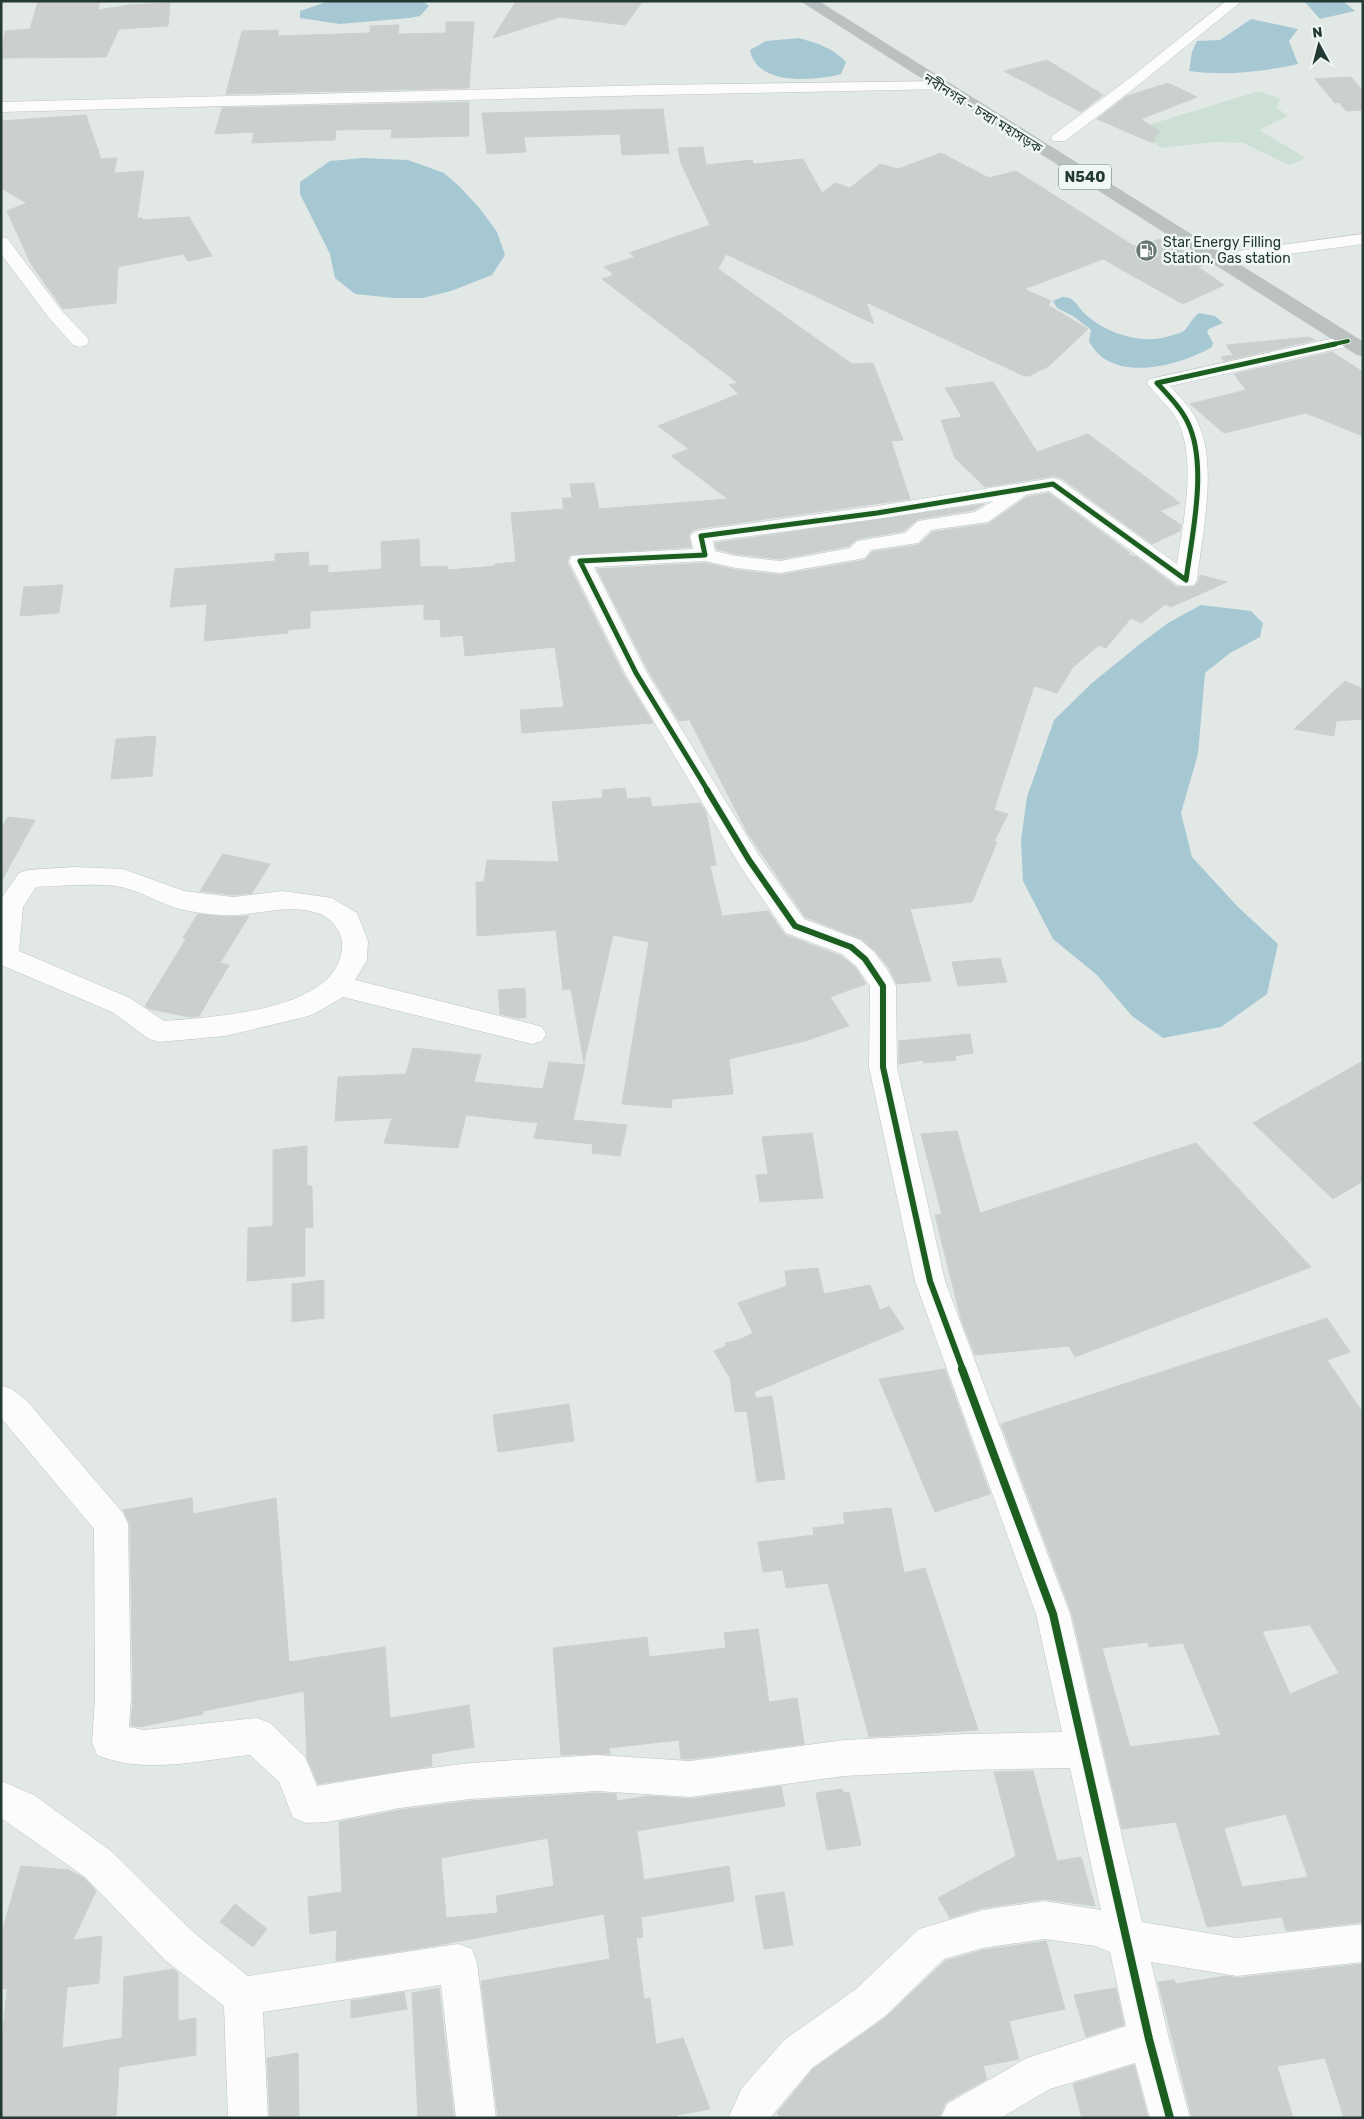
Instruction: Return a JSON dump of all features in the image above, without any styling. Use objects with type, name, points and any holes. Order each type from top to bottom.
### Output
[{"type":"highway","name":"নবীনগর - চন্দ্রা মহাসড়ক","points":[[808,1],[1356,346]]},
{"type":"highway","name":"নবীনগর - চন্দ্রা মহাসড়ক","points":[[1042,128],[1076,149]]},
{"type":"highway","points":[[1228,244],[1270,270]]},
{"type":"street","points":[[1059,138],[1131,84],[1235,1]]},
{"type":"street","points":[[1,107],[654,90],[942,86]]},
{"type":"street","points":[[1245,255],[1363,240]]},
{"type":"street","points":[[1,242],[55,314],[80,341]]},
{"type":"street","points":[[705,555],[701,536],[838,519],[1053,484],[1186,580],[1196,490],[1195,442],[1189,422],[1157,383],[1356,346]]},
{"type":"street","points":[[1023,489],[980,518],[925,525],[912,539],[864,545],[856,553],[780,567],[736,562],[705,555],[580,561],[636,673],[749,860],[795,926],[851,947],[865,960],[878,976],[883,986],[883,1067],[930,1282],[1053,1614],[1149,2039],[1170,2118]]},
{"type":"street","points":[[336,988],[354,960],[355,941],[348,920],[323,904],[283,900],[233,906],[181,900],[123,878],[75,876],[28,879],[10,906],[6,956],[121,1006],[159,1032],[225,1026],[305,1007],[340,986],[532,1034]]},
{"type":"street","points":[[1,1399],[16,1411],[111,1524],[113,1698],[110,1742],[144,1748],[256,1736],[292,1770],[306,1805],[328,1804],[400,1790],[470,1781],[597,1773],[690,1779],[844,1758],[967,1752],[1084,1750]]},
{"type":"street","points":[[1,1798],[21,1808],[98,1864],[179,1946],[242,1996],[458,1963],[476,2118]]},
{"type":"street","points":[[748,2118],[756,2102],[798,2054],[870,2003],[933,1943],[983,1929],[1044,1920],[1095,1927],[1126,1938],[1237,1957],[1363,1943]]},
{"type":"street","points":[[242,1996],[248,2118]]},
{"type":"street","points":[[961,2118],[1041,2072],[1149,2039]]},
{"type":"green space","points":[[1259,91],[1281,99],[1276,107],[1288,116],[1259,130],[1306,158],[1289,165],[1243,143],[1215,142],[1160,148],[1138,128]]},
{"type":"water","points":[[329,1],[423,1],[429,6],[420,16],[409,18],[340,24],[300,18],[300,11]]},
{"type":"water","points":[[1304,1],[1343,1],[1355,11],[1320,19]]},
{"type":"water","points":[[1251,19],[1298,29],[1289,41],[1298,64],[1244,72],[1189,71],[1192,52],[1197,41],[1220,40]]},
{"type":"water","points":[[799,38],[824,47],[841,57],[846,62],[841,74],[802,79],[775,75],[763,70],[755,62],[750,50],[766,41]]},
{"type":"water","points":[[363,158],[408,160],[444,173],[461,188],[481,210],[497,232],[505,255],[492,275],[451,291],[423,298],[394,298],[355,294],[335,278],[330,254],[300,194],[300,182],[330,161]]},
{"type":"water","points":[[1062,297],[1070,298],[1085,314],[1104,327],[1126,336],[1138,338],[1162,338],[1184,331],[1199,313],[1215,316],[1223,323],[1209,329],[1207,332],[1213,343],[1212,347],[1198,354],[1164,365],[1146,368],[1129,367],[1113,363],[1099,355],[1089,341],[1091,330],[1073,316],[1057,308],[1053,301]]},
{"type":"water","points":[[1201,605],[1251,611],[1263,623],[1260,637],[1230,653],[1205,673],[1198,754],[1181,813],[1192,857],[1238,907],[1278,944],[1267,994],[1221,1027],[1163,1038],[1132,1016],[1097,975],[1053,939],[1023,881],[1021,840],[1027,797],[1054,720],[1092,683],[1140,644],[1168,623]]},
{"type":"building","points":[[38,1],[100,1],[98,10],[129,5],[170,3],[168,26],[119,29],[106,57],[1,58],[5,31],[30,29]]},
{"type":"building","points":[[516,1],[643,1],[625,25],[560,17],[493,38]]},
{"type":"building","points":[[446,22],[474,22],[469,88],[226,94],[242,31],[278,30],[278,36],[370,33],[370,26],[399,25],[398,34],[446,33]]},
{"type":"building","points":[[1047,60],[1103,95],[1081,112],[1004,71]]},
{"type":"building","points":[[1351,77],[1363,91],[1363,110],[1346,111],[1339,102],[1335,103],[1315,79]]},
{"type":"building","points":[[1168,83],[1197,97],[1141,119],[1159,131],[1153,143],[1097,119],[1127,96]]},
{"type":"building","points":[[469,102],[469,136],[391,138],[392,129],[336,130],[335,140],[252,143],[254,132],[215,134],[222,108]]},
{"type":"building","points":[[663,109],[669,153],[622,155],[620,134],[524,137],[526,152],[487,154],[482,113]]},
{"type":"building","points":[[86,115],[101,159],[117,158],[114,173],[144,171],[137,218],[142,218],[142,220],[189,217],[212,256],[188,261],[183,254],[118,267],[116,303],[63,309],[31,264],[7,211],[27,203],[1,188],[1,121]]},
{"type":"building","points":[[703,147],[706,165],[752,160],[754,164],[803,159],[822,193],[835,183],[850,188],[880,164],[898,169],[941,153],[989,178],[1016,171],[1134,246],[1165,238],[1204,265],[1198,267],[1224,285],[1183,304],[1103,259],[1024,289],[1051,301],[1048,305],[1088,329],[1049,366],[1029,376],[1024,376],[866,302],[874,324],[726,254],[718,269],[852,364],[873,363],[903,440],[891,441],[910,499],[701,528],[693,530],[689,535],[691,547],[570,555],[567,562],[623,674],[653,723],[522,733],[520,710],[564,707],[555,647],[465,656],[463,635],[441,637],[440,619],[424,620],[424,604],[310,611],[310,628],[288,630],[288,633],[204,641],[207,604],[170,607],[175,569],[275,561],[275,554],[308,552],[309,566],[328,565],[328,573],[382,569],[381,542],[419,539],[420,567],[447,566],[448,570],[495,566],[495,564],[516,562],[511,513],[564,509],[562,498],[572,498],[570,484],[594,483],[599,509],[728,499],[671,456],[689,449],[658,426],[739,394],[729,385],[738,383],[602,279],[614,275],[604,267],[635,257],[629,253],[710,225],[681,163],[678,148]]},
{"type":"building","points":[[1309,337],[1315,340],[1224,361],[1221,357],[1233,355],[1226,345]]},
{"type":"building","points":[[1332,352],[1363,372],[1363,436],[1306,413],[1224,433],[1190,404],[1246,390],[1234,374]]},
{"type":"building","points":[[993,382],[1037,452],[1088,434],[1180,503],[1160,511],[1181,525],[1180,531],[1152,544],[1061,478],[1054,476],[985,487],[955,458],[941,420],[962,417],[945,388]]},
{"type":"building","points":[[1049,493],[1130,553],[1126,554],[1137,557],[1177,587],[1194,587],[1199,581],[1200,575],[1227,582],[1171,607],[1166,604],[1141,623],[1131,618],[1106,648],[1099,645],[1073,667],[1057,693],[1034,686],[994,810],[1008,814],[994,841],[997,842],[972,902],[910,909],[931,981],[897,984],[889,968],[875,951],[861,939],[805,917],[748,834],[688,717],[688,720],[679,721],[649,672],[597,569],[705,563],[736,570],[780,575],[865,560],[872,552],[918,545],[932,532],[988,524],[1027,497]]},
{"type":"building","points":[[984,504],[974,510],[918,519],[904,531],[857,539],[849,546],[780,559],[736,554],[717,549],[715,543]]},
{"type":"building","points":[[63,585],[59,613],[20,616],[24,587]]},
{"type":"building","points":[[1345,681],[1363,689],[1363,719],[1336,721],[1334,736],[1294,729]]},
{"type":"building","points":[[156,736],[152,776],[111,779],[116,739]]},
{"type":"building","points":[[625,788],[627,799],[650,797],[652,807],[700,803],[706,812],[716,865],[710,866],[722,916],[768,911],[785,935],[841,956],[855,967],[866,984],[830,997],[849,1026],[805,1041],[729,1059],[733,1094],[672,1099],[671,1108],[622,1104],[649,942],[613,935],[584,1063],[571,989],[563,990],[556,930],[477,936],[476,882],[484,882],[487,860],[559,862],[552,802],[603,798],[602,790]]},
{"type":"building","points":[[8,817],[35,820],[1,882],[1,829]]},
{"type":"building","points":[[223,854],[270,864],[252,893],[233,895],[200,891]]},
{"type":"building","points":[[198,914],[227,917],[249,916],[220,963],[229,965],[199,1016],[189,1017],[150,1009],[145,1006],[186,939],[183,938]]},
{"type":"building","points":[[1000,958],[1007,982],[958,986],[952,962]]},
{"type":"building","points":[[525,988],[526,1017],[517,1018],[500,1014],[498,990]]},
{"type":"building","points":[[970,1034],[973,1053],[955,1056],[956,1060],[924,1063],[923,1060],[899,1064],[899,1041]]},
{"type":"building","points":[[413,1048],[481,1055],[474,1082],[543,1089],[549,1062],[585,1065],[573,1120],[627,1125],[620,1156],[592,1153],[593,1144],[534,1138],[538,1123],[466,1115],[458,1148],[384,1143],[392,1118],[335,1121],[338,1077],[406,1074]]},
{"type":"building","points":[[1363,1061],[1363,1181],[1333,1199],[1253,1123]]},
{"type":"building","points":[[957,1131],[980,1213],[1196,1143],[1311,1267],[1075,1357],[1069,1346],[975,1355],[961,1319],[935,1215],[942,1214],[921,1134]]},
{"type":"building","points":[[812,1133],[823,1198],[760,1202],[756,1175],[768,1174],[762,1137]]},
{"type":"building","points":[[307,1146],[307,1186],[312,1186],[313,1227],[305,1228],[305,1276],[247,1281],[248,1228],[273,1226],[273,1150]]},
{"type":"building","points":[[818,1268],[824,1294],[870,1285],[880,1310],[889,1306],[904,1329],[754,1392],[756,1398],[772,1396],[785,1479],[757,1482],[747,1411],[735,1412],[730,1378],[714,1351],[726,1346],[725,1343],[739,1340],[753,1333],[738,1303],[787,1286],[785,1271]]},
{"type":"building","points":[[324,1280],[324,1318],[292,1322],[292,1284]]},
{"type":"building","points":[[1327,1318],[1350,1352],[1327,1360],[1363,1413],[1363,1922],[1286,1931],[1282,1917],[1207,1927],[1176,1822],[1122,1829],[1072,1614],[1001,1424]],"holes":[[[1310,1625],[1339,1673],[1290,1694],[1262,1631]],[[1148,1642],[1149,1647],[1183,1643],[1221,1735],[1130,1747],[1102,1648]],[[1286,1814],[1308,1877],[1242,1887],[1224,1828]]]},
{"type":"building","points":[[945,1369],[990,1494],[935,1512],[879,1379]]},
{"type":"building","points":[[569,1404],[574,1441],[498,1452],[493,1415]]},
{"type":"building","points":[[192,1498],[193,1514],[276,1498],[289,1662],[385,1647],[390,1718],[469,1705],[474,1747],[431,1754],[432,1766],[318,1784],[307,1758],[304,1691],[203,1711],[203,1714],[139,1727],[131,1725],[133,1698],[130,1524],[123,1510]]},
{"type":"building","points":[[891,1508],[904,1573],[925,1568],[978,1730],[869,1737],[828,1583],[786,1588],[783,1570],[763,1572],[758,1542],[814,1535],[813,1528],[845,1524],[843,1513]]},
{"type":"building","points":[[758,1629],[769,1702],[797,1698],[804,1744],[690,1759],[681,1759],[679,1740],[609,1748],[610,1754],[561,1755],[553,1648],[647,1637],[649,1657],[726,1648],[724,1633]]},
{"type":"building","points":[[1033,1771],[1057,1861],[1081,1857],[1095,1906],[1044,1899],[982,1908],[950,1918],[938,1898],[1016,1856],[994,1772]]},
{"type":"building","points":[[781,1786],[785,1806],[637,1831],[644,1880],[729,1866],[734,1901],[641,1917],[643,1937],[636,1938],[644,1999],[650,1998],[656,2044],[683,2038],[710,2109],[677,2115],[677,2118],[498,2118],[481,1981],[610,1959],[604,1914],[433,1946],[336,1961],[337,1930],[310,1934],[308,1897],[342,1892],[339,1822],[400,1810],[470,1801],[597,1793],[616,1794],[617,1801],[649,1796],[690,1799]],"holes":[[[548,1838],[554,1886],[496,1896],[498,1913],[446,1918],[441,1858]]]},
{"type":"building","points":[[842,1789],[843,1793],[849,1792],[861,1845],[827,1850],[816,1793]]},
{"type":"building","points":[[21,1866],[69,1870],[84,1878],[96,1891],[73,1940],[102,1936],[99,1983],[67,1987],[62,2048],[122,2038],[124,1977],[173,1969],[178,1973],[178,2021],[196,2018],[196,2055],[119,2067],[116,2118],[1,2118],[1,2051],[7,1989],[1,1988],[1,1935]]},
{"type":"building","points":[[784,1892],[793,1945],[764,1949],[755,1896]]},
{"type":"building","points":[[235,1904],[267,1929],[253,1947],[220,1922]]},
{"type":"building","points":[[1046,1941],[1065,2009],[1009,2021],[1019,2059],[983,2066],[987,2079],[946,2102],[939,2118],[781,2118],[777,2113],[813,2069],[885,2018],[945,1961],[983,1950]]},
{"type":"building","points":[[1363,1964],[1363,2118],[1344,2118],[1325,2058],[1277,2066],[1293,2118],[1192,2118],[1158,1982],[1174,1980],[1176,1984],[1226,1976],[1237,1978]]},
{"type":"building","points":[[439,1988],[454,2118],[418,2118],[412,1993]]},
{"type":"building","points":[[1116,1988],[1124,2025],[1086,2037],[1074,1995]]},
{"type":"building","points":[[404,1992],[407,2009],[351,2018],[351,2001]]},
{"type":"building","points":[[298,2053],[299,2118],[270,2118],[267,2058]]},
{"type":"building","points":[[1134,2065],[1148,2118],[1082,2118],[1073,2084]]},
{"type":"cycle path","points":[[1170,2118],[1149,2039],[1053,1614],[930,1281],[883,1067],[883,986],[865,959],[851,947],[795,926],[749,860],[636,673],[580,561],[705,555],[701,536],[877,513],[1053,484],[1186,580],[1196,499],[1197,476],[1194,437],[1188,422],[1157,383],[1348,341]]},
{"type":"place","name":"Star Energy Filling Station, Gas station","points":[[1147,250]]}]
